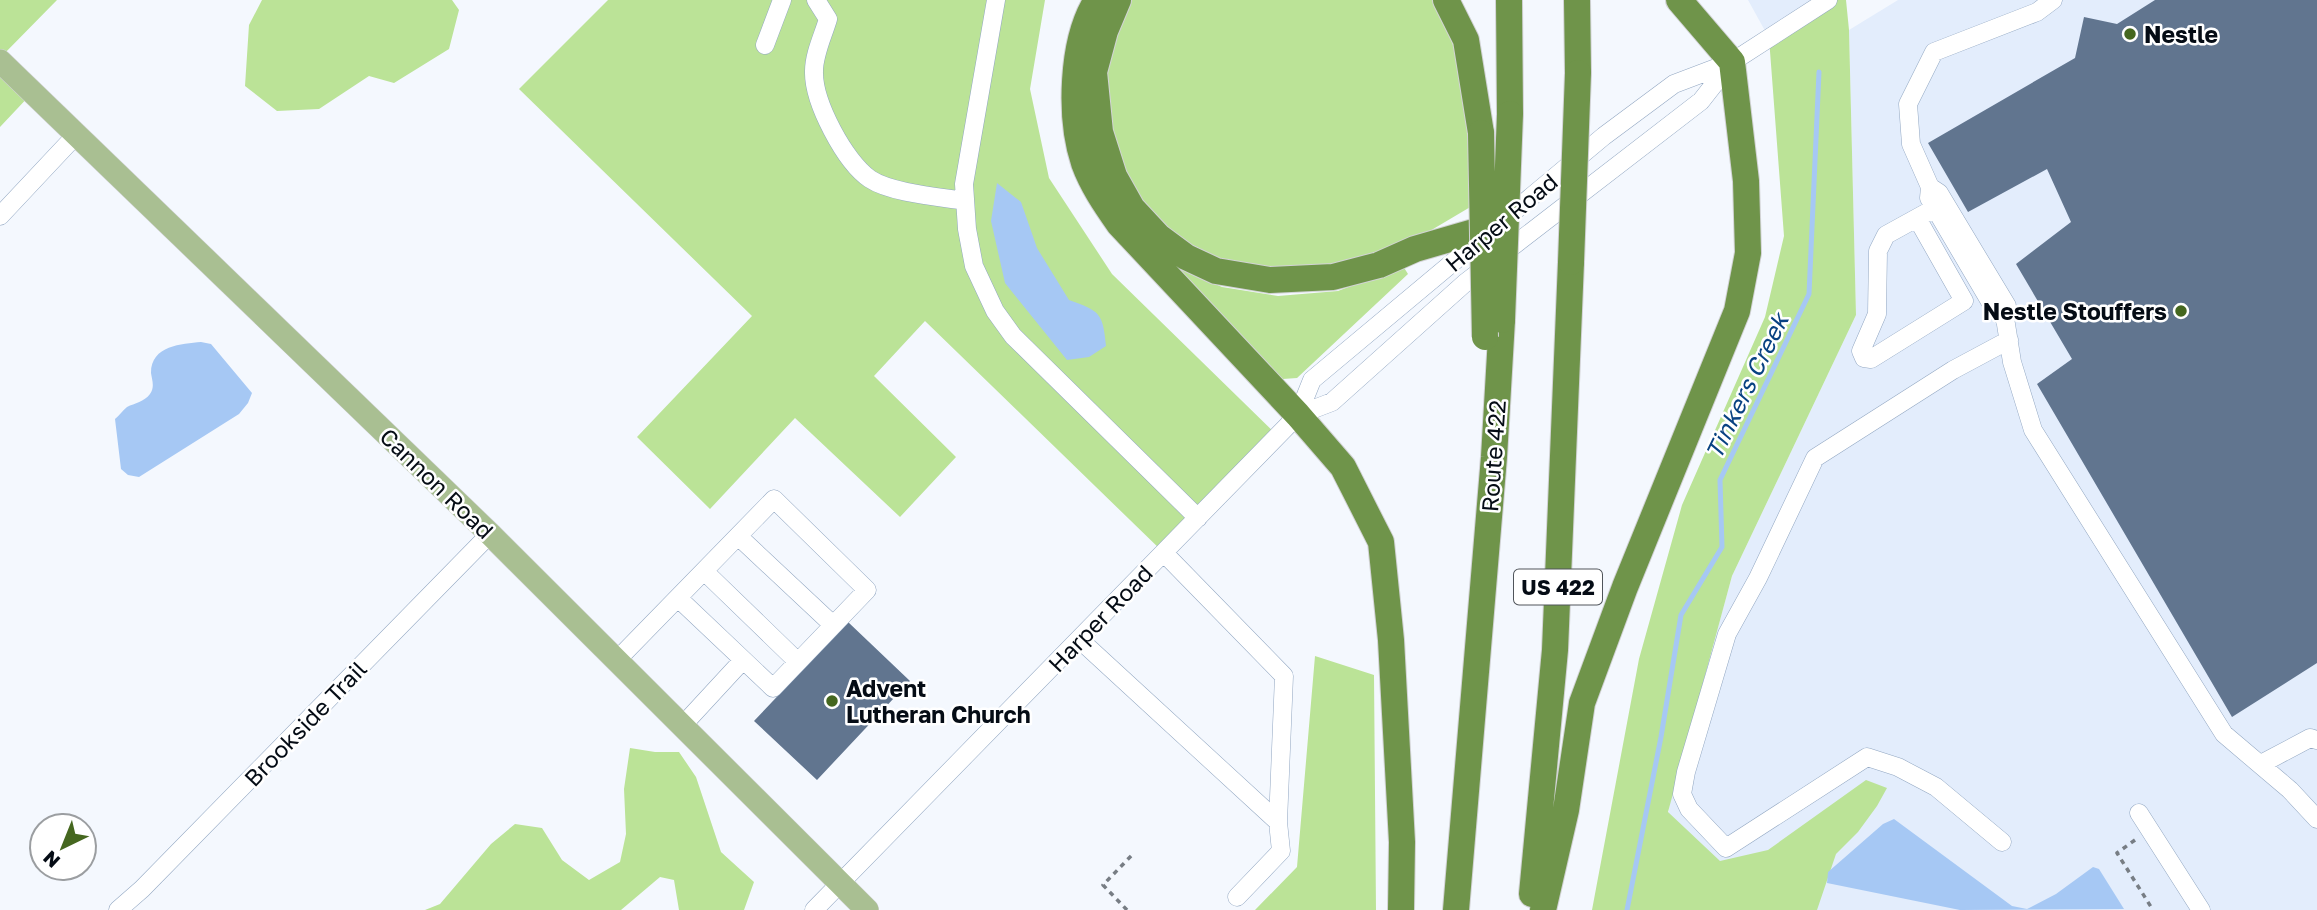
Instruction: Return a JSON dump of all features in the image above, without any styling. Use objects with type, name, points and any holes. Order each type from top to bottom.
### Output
[{"type":"highway","points":[[1097,0],[1080,42],[1074,80],[1077,130],[1083,161],[1097,191],[1119,224],[1298,415],[1343,467],[1381,542],[1391,640],[1402,829],[1401,910]]},
{"type":"highway","points":[[1118,0],[1105,31],[1094,72],[1100,132],[1114,176],[1132,208],[1159,237],[1186,257],[1216,271],[1270,280],[1333,277],[1379,265],[1415,248],[1498,225]]},
{"type":"highway","points":[[1446,0],[1466,40],[1481,133],[1494,328]]},
{"type":"highway","points":[[1494,328],[1510,114],[1509,0]]},
{"type":"highway","name":"US 422","points":[[1531,910],[1555,650],[1578,73],[1577,0]]},
{"type":"highway","points":[[1543,910],[1566,810],[1582,703],[1625,587],[1737,311],[1748,253],[1746,181],[1732,62],[1679,0]]},
{"type":"highway","name":"Route 422","points":[[1456,910],[1494,457],[1494,328]]},
{"type":"main road","name":"Cannon Road","points":[[0,61],[490,534],[867,910]]},
{"type":"street","points":[[765,45],[782,0]]},
{"type":"street","points":[[816,0],[828,19],[814,61],[813,75],[818,99],[842,149],[872,180],[905,191],[965,201]]},
{"type":"street","points":[[996,0],[964,184],[967,229],[974,266],[995,311],[1013,336],[1198,518]]},
{"type":"street","name":"Harper Road","points":[[814,910],[1298,415],[1312,380],[1604,136],[1674,84],[1732,62],[1828,0]]},
{"type":"street","points":[[2005,318],[1996,310],[1929,198],[1930,187],[1911,144],[1908,104],[1934,52],[2037,12],[2053,0]]},
{"type":"street","name":"Harper Road","points":[[1298,415],[1332,402],[1465,283],[1700,101],[1732,62]]},
{"type":"street","points":[[0,216],[76,135]]},
{"type":"street","points":[[1930,187],[1939,193],[2007,306],[2005,318],[2012,362],[2033,430],[2224,734],[2261,764],[2317,819]]},
{"type":"street","points":[[1917,218],[1964,301],[1871,359],[1864,358],[1861,351],[1877,314],[1878,251],[1886,235],[1935,208]]},
{"type":"street","points":[[2002,842],[1936,787],[1898,767],[1867,757],[1726,848],[1689,809],[1682,794],[1686,772],[1727,634],[1758,578],[1815,458],[1953,370],[2008,340]]},
{"type":"street","points":[[617,660],[678,597],[774,499],[867,590],[773,688],[678,597]]},
{"type":"street","name":"Brookside Trail","points":[[118,910],[142,889],[490,534]]},
{"type":"street","points":[[738,536],[833,625]]},
{"type":"street","points":[[1164,552],[1284,676],[1278,822],[1281,851],[1237,897]]},
{"type":"street","points":[[704,571],[798,662]]},
{"type":"street","points":[[1079,639],[1278,822]]},
{"type":"street","points":[[683,725],[743,660]]},
{"type":"street","points":[[2261,764],[2310,738],[2317,740]]},
{"type":"street","points":[[2139,813],[2201,910]]},
{"type":"path","points":[[2135,840],[2117,853],[2154,910]]},
{"type":"path","points":[[1127,910],[1103,884],[1132,855]]},
{"type":"shaded area","points":[[1748,0],[1828,0],[1769,38]]},
{"type":"shaded area","points":[[1898,0],[2317,0],[2317,910],[1654,910],[1670,802],[1732,576],[1856,315],[1849,30]]},
{"type":"green space","points":[[0,0],[57,0],[0,58]]},
{"type":"green space","points":[[262,0],[452,0],[459,10],[449,49],[394,83],[369,76],[319,109],[277,111],[245,86],[249,25]]},
{"type":"green space","points":[[608,0],[1045,0],[1030,89],[1049,178],[1112,274],[1278,436],[1164,553],[925,321],[874,376],[956,457],[900,517],[795,418],[710,509],[637,437],[752,316],[519,89]]},
{"type":"green space","points":[[1130,0],[1435,0],[1459,60],[1472,155],[1472,206],[1418,238],[1329,270],[1218,264],[1167,233],[1137,202],[1112,154],[1103,71]]},
{"type":"green space","points":[[1828,0],[1846,0],[1849,30],[1856,315],[1732,576],[1668,812],[1720,861],[1768,850],[1866,780],[1887,788],[1858,832],[1836,854],[1817,910],[1592,910],[1639,659],[1682,505],[1765,317],[1784,236],[1769,38]]},
{"type":"green space","points":[[0,61],[32,93],[0,127]]},
{"type":"green space","points":[[1403,266],[1408,274],[1297,378],[1283,379],[1256,359],[1174,275],[1179,268],[1222,287],[1278,296],[1338,291]]},
{"type":"green space","points":[[1315,656],[1374,675],[1376,910],[1255,910],[1297,867]]},
{"type":"green space","points":[[630,748],[679,752],[696,777],[721,852],[754,882],[744,910],[679,910],[674,880],[660,877],[621,910],[425,910],[440,904],[491,844],[515,824],[542,828],[562,860],[589,880],[620,862],[626,834],[624,789]]},
{"type":"water","points":[[997,183],[1021,202],[1037,248],[1069,300],[1094,311],[1101,320],[1106,346],[1089,357],[1067,360],[1005,283],[991,221]]},
{"type":"water","points":[[201,342],[211,344],[252,393],[248,403],[239,414],[139,477],[128,475],[121,469],[115,419],[127,407],[142,401],[150,394],[153,386],[152,364],[162,351],[177,345]]},
{"type":"water","points":[[1894,819],[2012,906],[2027,909],[2056,894],[2093,867],[2099,869],[2124,909],[1960,910],[1827,883],[1828,872],[1883,824]]},
{"type":"building","name":"Nestle Stouffers","points":[[2155,0],[2317,0],[2317,663],[2232,717],[2037,384],[2072,359],[2016,264],[2071,222],[2047,169],[1968,212],[1928,143],[2075,58],[2084,17],[2117,24]]},
{"type":"building","name":"Advent Lutheran Church","points":[[848,622],[910,681],[817,780],[754,721]]},
{"type":"waterway","name":"Tinkers Creek","points":[[1627,910],[1661,737],[1681,615],[1722,547],[1720,480],[1809,294],[1819,72]]},
{"type":"place","name":"Nestle","points":[[2130,34]]},
{"type":"place","name":"Nestle Stouffers","points":[[2181,311]]},
{"type":"place","name":"Advent Lutheran Church","points":[[832,701]]}]
